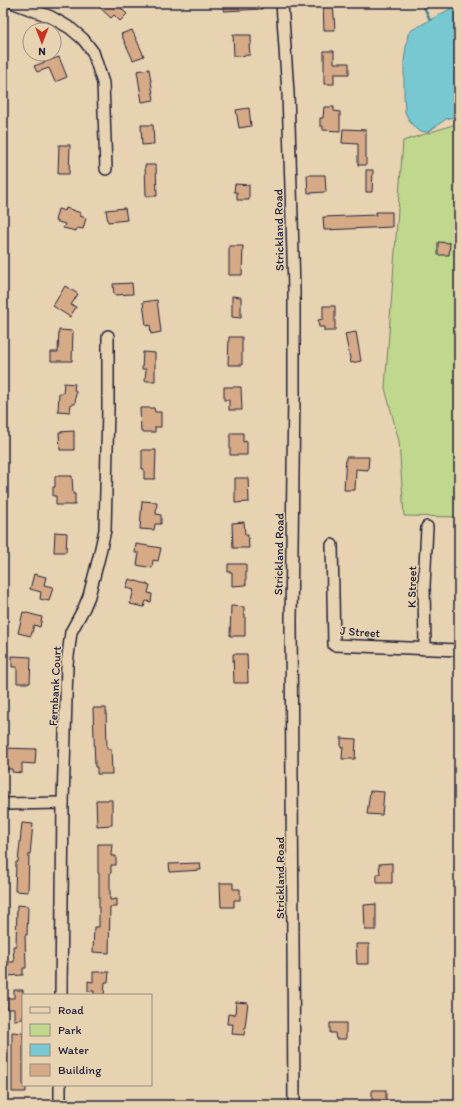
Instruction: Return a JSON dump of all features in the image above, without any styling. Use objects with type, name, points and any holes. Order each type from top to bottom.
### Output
[{"type":"street","points":[[14,3],[51,17],[70,28],[83,39],[93,52],[103,83],[106,169]]},
{"type":"street","name":"Strickland Road","points":[[282,3],[288,93],[294,298],[291,621],[294,1105]]},
{"type":"street","name":"Fernbank Court","points":[[61,994],[63,803],[67,664],[71,632],[89,596],[105,530],[108,336]]},
{"type":"street","name":"K Street","points":[[425,649],[424,586],[427,527]]},
{"type":"street","name":"J Street","points":[[332,545],[334,646],[459,650]]},
{"type":"street","points":[[3,804],[63,803]]},
{"type":"street","points":[[60,1086],[60,1105]]},
{"type":"green space","points":[[459,121],[459,517],[404,516],[399,441],[385,388],[403,141],[453,125]]},
{"type":"water","points":[[459,4],[459,116],[446,119],[428,132],[418,131],[410,122],[405,112],[404,61],[408,34],[412,30]]},
{"type":"building","points":[[95,3],[116,3],[127,14],[120,21],[114,15],[111,18]]},
{"type":"building","points":[[224,3],[262,3],[262,9],[224,11]]},
{"type":"building","points":[[323,3],[333,3],[335,30],[324,30]]},
{"type":"building","points":[[132,30],[144,56],[133,60],[121,34]]},
{"type":"building","points":[[233,35],[251,35],[251,45],[249,45],[250,55],[234,56]]},
{"type":"building","points":[[324,51],[334,51],[334,63],[349,63],[349,74],[334,74],[334,84],[324,84]]},
{"type":"building","points":[[45,62],[61,62],[67,77],[55,82],[49,68],[37,72],[34,66]]},
{"type":"building","points":[[149,69],[154,100],[142,102],[137,71]]},
{"type":"building","points":[[324,107],[334,107],[334,111],[340,112],[340,131],[323,130],[323,126],[320,126],[320,118],[323,118]]},
{"type":"building","points":[[249,108],[251,126],[239,128],[236,110]]},
{"type":"building","points":[[141,125],[153,125],[154,144],[142,145]]},
{"type":"building","points":[[343,129],[366,130],[366,165],[358,165],[358,144],[342,143]]},
{"type":"building","points":[[59,145],[70,145],[69,174],[58,174]]},
{"type":"building","points":[[145,165],[156,165],[157,196],[146,196]]},
{"type":"building","points":[[366,170],[373,170],[372,192],[366,192]]},
{"type":"building","points":[[307,175],[325,175],[326,192],[308,193]]},
{"type":"building","points":[[235,184],[249,185],[249,200],[237,200],[237,192],[234,192]]},
{"type":"building","points":[[66,208],[81,213],[80,216],[86,218],[83,229],[77,228],[76,231],[63,228],[65,224],[55,221],[58,209],[65,211]]},
{"type":"building","points":[[125,208],[127,220],[108,222],[106,210]]},
{"type":"building","points":[[376,212],[392,212],[392,227],[324,230],[323,217],[376,215]]},
{"type":"building","points":[[438,242],[450,243],[449,255],[438,255]]},
{"type":"building","points":[[229,246],[243,246],[242,275],[229,275]]},
{"type":"building","points":[[132,283],[133,294],[114,295],[113,284]]},
{"type":"building","points":[[65,286],[78,294],[71,305],[76,307],[70,317],[53,306]]},
{"type":"building","points":[[232,296],[241,297],[241,318],[232,317]]},
{"type":"building","points":[[157,300],[161,332],[151,334],[150,325],[146,326],[143,302]]},
{"type":"building","points":[[323,306],[335,306],[335,331],[324,331],[324,327],[319,327],[318,320],[323,319]]},
{"type":"building","points":[[59,330],[73,331],[72,361],[51,361],[51,352],[58,352]]},
{"type":"building","points":[[356,332],[361,361],[351,363],[345,334]]},
{"type":"building","points":[[229,337],[242,337],[242,365],[228,365]]},
{"type":"building","points":[[143,352],[155,353],[155,381],[145,381],[146,369],[142,369]]},
{"type":"building","points":[[64,383],[75,384],[75,404],[71,404],[70,412],[58,411],[59,393],[63,393]]},
{"type":"building","points":[[224,387],[241,387],[242,410],[229,410],[229,400],[224,400]]},
{"type":"building","points":[[140,408],[154,408],[155,412],[161,412],[161,427],[155,427],[155,432],[141,432]]},
{"type":"building","points":[[74,431],[74,450],[60,450],[59,432]]},
{"type":"building","points":[[230,433],[243,433],[243,442],[247,441],[247,455],[230,455]]},
{"type":"building","points":[[142,450],[156,450],[155,479],[144,479],[144,469],[142,469]]},
{"type":"building","points":[[346,457],[369,457],[368,470],[356,469],[355,490],[344,490]]},
{"type":"building","points":[[55,476],[72,476],[75,505],[56,505],[56,496],[53,496]]},
{"type":"building","points":[[235,478],[248,478],[249,502],[235,503]]},
{"type":"building","points":[[142,501],[157,502],[156,514],[161,515],[161,524],[155,524],[154,530],[140,529]]},
{"type":"building","points":[[244,522],[245,535],[248,535],[249,548],[233,548],[232,523]]},
{"type":"building","points":[[55,532],[67,533],[66,552],[54,552]]},
{"type":"building","points":[[136,544],[161,548],[158,561],[153,560],[152,568],[137,565],[139,553],[135,553]]},
{"type":"building","points":[[228,564],[246,564],[246,585],[232,586],[232,572],[228,572]]},
{"type":"building","points":[[34,574],[46,577],[44,585],[53,587],[49,601],[40,599],[41,592],[30,589]]},
{"type":"building","points":[[129,579],[150,585],[148,593],[152,594],[151,602],[146,601],[144,607],[130,604],[134,590],[126,588]]},
{"type":"building","points":[[231,606],[244,607],[245,636],[230,636]]},
{"type":"building","points":[[23,612],[42,617],[40,627],[34,625],[31,636],[18,633]]},
{"type":"building","points":[[233,654],[247,654],[248,683],[234,683]]},
{"type":"building","points":[[12,656],[31,657],[30,683],[17,683],[17,667],[12,667]]},
{"type":"building","points":[[93,708],[106,708],[107,749],[111,749],[112,774],[97,774],[97,767],[95,767]]},
{"type":"building","points":[[341,738],[356,739],[355,759],[342,759],[343,747],[341,747]]},
{"type":"building","points":[[3,748],[36,749],[35,764],[22,763],[22,773],[12,772],[12,769],[3,769]]},
{"type":"building","points":[[370,791],[384,792],[382,815],[367,814]]},
{"type":"building","points":[[96,800],[112,800],[112,825],[97,826]]},
{"type":"building","points":[[22,823],[33,824],[29,854],[28,892],[15,891],[16,862],[18,862]]},
{"type":"building","points":[[98,844],[112,844],[111,856],[116,856],[116,865],[111,865],[110,873],[110,900],[117,899],[117,907],[110,907],[109,953],[93,952],[94,927],[99,927]]},
{"type":"building","points":[[200,863],[201,870],[170,872],[169,864]]},
{"type":"building","points":[[392,863],[392,883],[377,883],[377,874],[380,874],[379,864]]},
{"type":"building","points":[[220,883],[233,883],[233,889],[240,889],[240,900],[234,900],[234,907],[221,907]]},
{"type":"building","points":[[376,904],[376,930],[365,930],[364,905]]},
{"type":"building","points":[[17,905],[28,906],[27,935],[25,935],[26,968],[23,968],[23,975],[7,976],[7,962],[14,962],[13,946],[16,946]]},
{"type":"building","points":[[356,944],[369,944],[369,964],[357,964]]},
{"type":"building","points":[[93,972],[109,972],[108,982],[105,982],[104,994],[94,994],[94,991],[88,991],[88,981],[93,982]]},
{"type":"building","points":[[14,990],[23,990],[22,1019],[14,1020],[14,1009],[7,1009],[6,998],[14,998]]},
{"type":"building","points":[[236,1002],[248,1003],[244,1035],[232,1034],[233,1024],[227,1024],[228,1014],[235,1015]]},
{"type":"building","points":[[330,1023],[346,1023],[346,1039],[336,1039],[335,1033],[330,1033]]},
{"type":"building","points":[[12,1032],[22,1033],[22,1086],[26,1086],[26,1092],[12,1092]]},
{"type":"building","points":[[372,1090],[386,1090],[386,1105],[372,1105]]},
{"type":"waterway","points":[[422,3],[430,20]]}]
